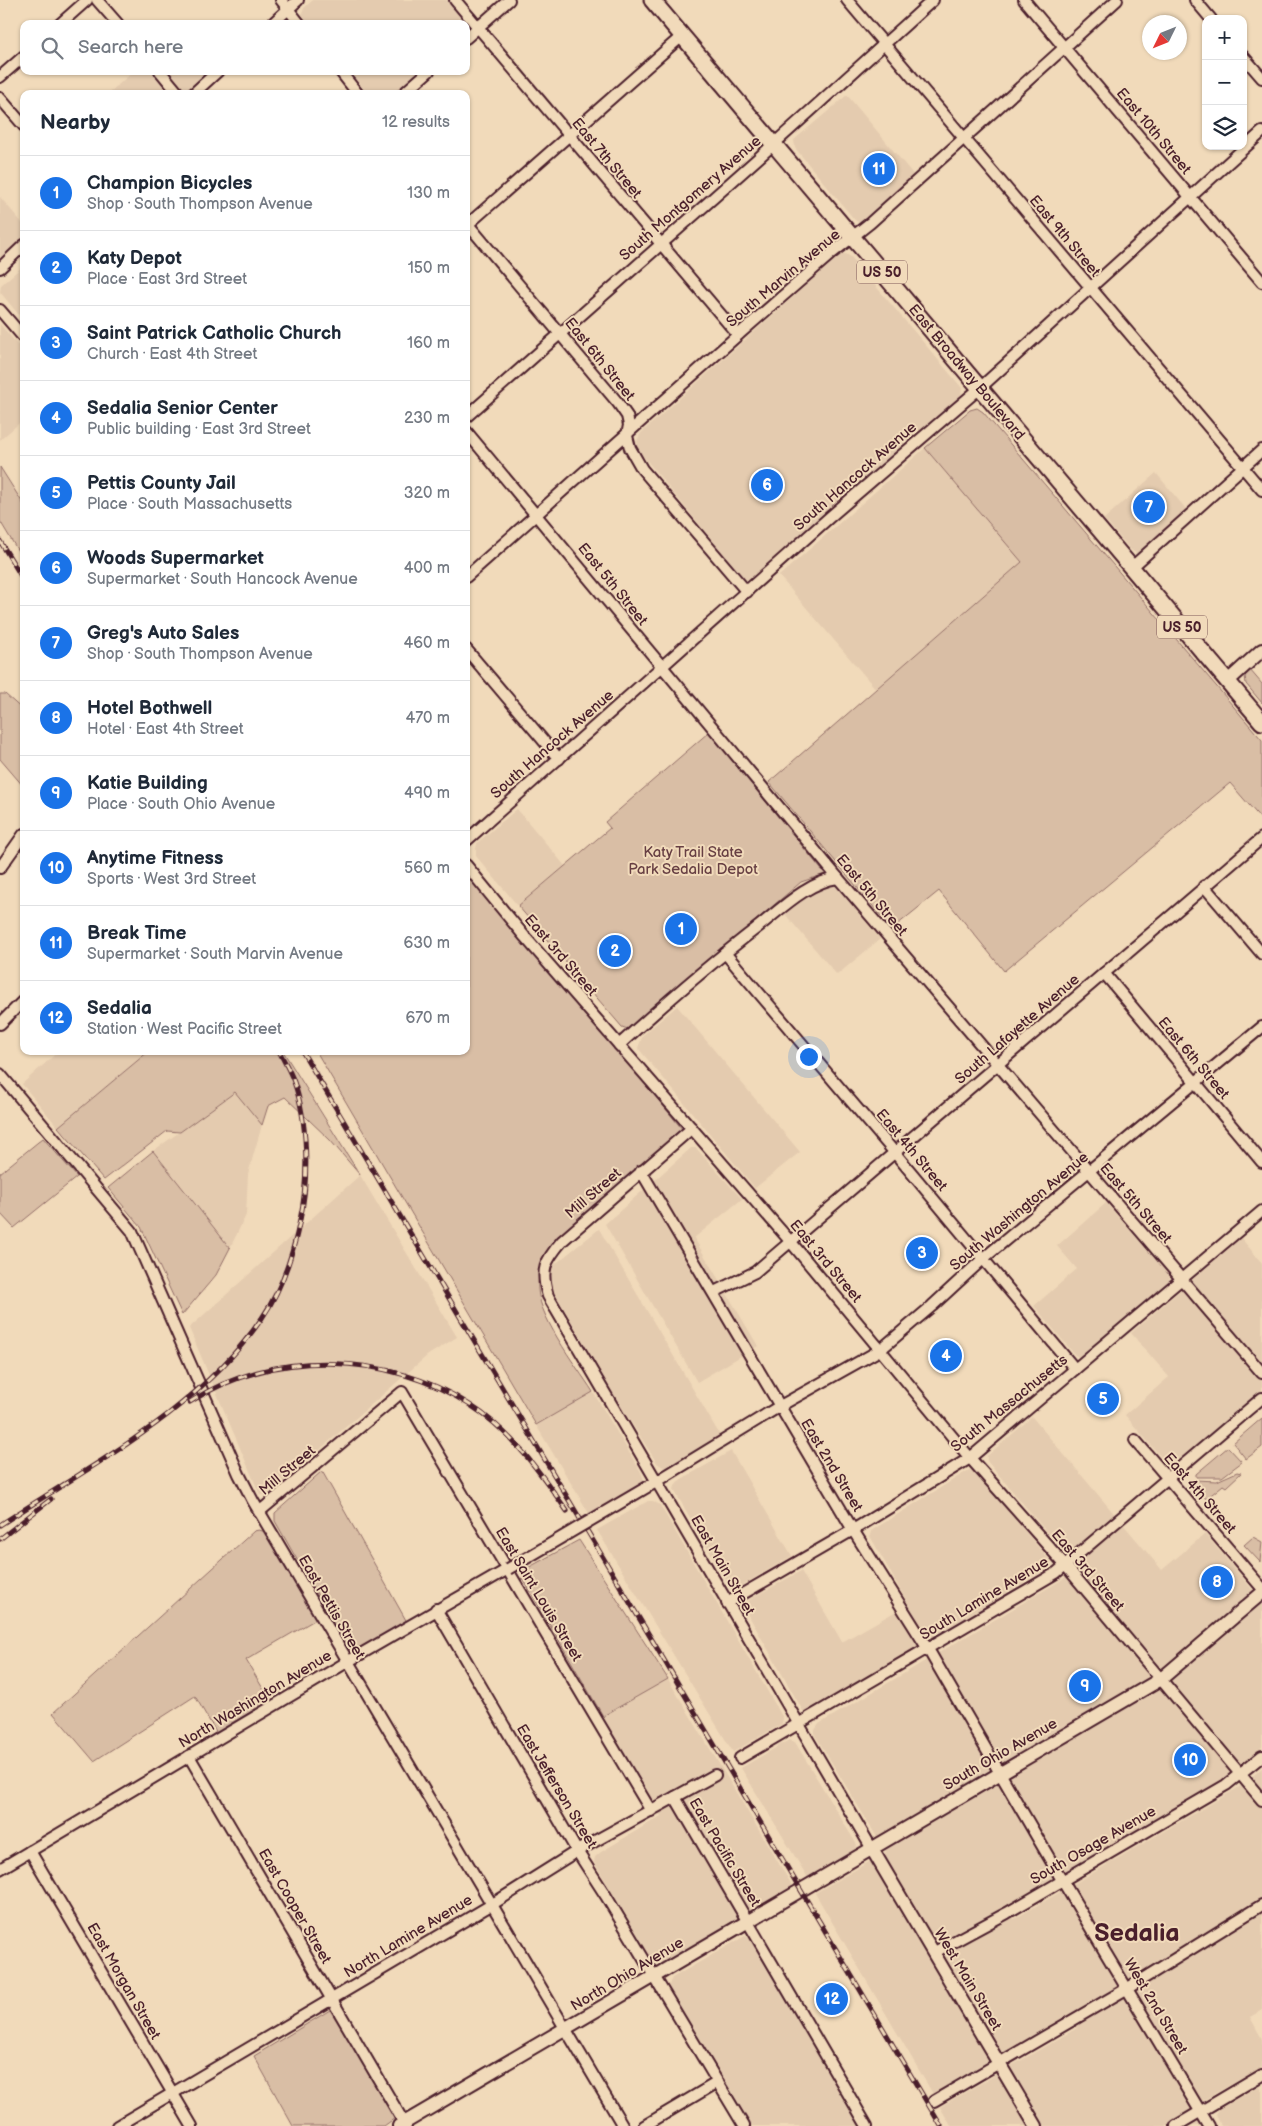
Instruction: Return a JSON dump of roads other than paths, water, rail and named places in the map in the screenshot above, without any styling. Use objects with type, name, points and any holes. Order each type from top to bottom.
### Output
[{"type":"highway","name":"East Broadway Boulevard","points":[[652,0],[1262,722]]},
{"type":"main road","points":[[1228,681],[1262,650]]},
{"type":"main road","name":"South Ohio Avenue","points":[[872,1849],[1161,1679],[1262,1593]]},
{"type":"main road","name":"North Ohio Avenue","points":[[403,2125],[872,1849]]},
{"type":"main road","name":"West Main Street","points":[[872,1849],[1036,2126]]},
{"type":"street","points":[[64,20],[87,0]]},
{"type":"street","points":[[97,0],[114,20]]},
{"type":"street","points":[[281,0],[297,20]]},
{"type":"street","points":[[276,20],[298,0]]},
{"type":"street","name":"East 7th Street","points":[[455,0],[738,335]]},
{"type":"street","points":[[470,34],[509,0]]},
{"type":"street","name":"East 9th Street","points":[[847,0],[1262,490]]},
{"type":"street","name":"South Montgomery Avenue","points":[[470,413],[774,144],[933,0]]},
{"type":"street","name":"East 10th Street","points":[[1024,0],[1262,282]]},
{"type":"street","name":"South Marvin Avenue","points":[[470,574],[627,436],[738,335],[832,253],[853,238],[1117,0]]},
{"type":"street","points":[[1195,0],[1208,15]]},
{"type":"street","points":[[470,221],[682,36]]},
{"type":"street","points":[[0,77],[20,60]]},
{"type":"street","points":[[1246,60],[1262,78]]},
{"type":"street","points":[[163,75],[176,90]]},
{"type":"street","points":[[197,90],[214,75]]},
{"type":"street","points":[[343,75],[355,90]]},
{"type":"street","points":[[408,90],[424,75]]},
{"type":"street","points":[[0,98],[20,121]]},
{"type":"street","name":"South Hancock Avenue","points":[[470,837],[838,510],[980,388],[1262,132]]},
{"type":"street","name":"East 6th Street","points":[[470,228],[560,333],[627,416],[629,424],[627,436],[630,448],[642,468],[747,592]]},
{"type":"street","points":[[0,268],[20,249]]},
{"type":"street","points":[[0,310],[20,333]]},
{"type":"street","name":"East 5th Street","points":[[470,436],[661,668],[838,878],[1262,1373]]},
{"type":"street","points":[[1132,568],[1262,450]]},
{"type":"street","points":[[470,654],[559,759]]},
{"type":"street","name":"South Lafayette Avenue","points":[[714,1292],[755,1272],[1262,838]]},
{"type":"street","points":[[0,868],[20,840]]},
{"type":"street","name":"East 3rd Street","points":[[470,870],[790,1242],[970,1458],[1066,1566],[1262,1800]]},
{"type":"street","points":[[619,1045],[725,953],[810,887],[828,879],[838,878]]},
{"type":"street","points":[[1204,886],[1262,954]]},
{"type":"street","name":"East 4th Street","points":[[725,953],[984,1258],[1075,1369]]},
{"type":"street","name":"East 6th Street","points":[[1104,973],[1262,1162]]},
{"type":"street","points":[[0,1024],[20,1004]]},
{"type":"street","name":"South Washington Avenue","points":[[653,1484],[780,1406],[880,1350],[984,1258],[1141,1126],[1196,1084],[1262,1027]]},
{"type":"street","name":"East Pettis Street","points":[[0,1074],[132,1231],[239,1474],[259,1512],[623,2126]]},
{"type":"street","name":"Mill Street","points":[[548,1296],[544,1284],[544,1270],[548,1257],[562,1241],[692,1128]]},
{"type":"street","name":"East 2nd Street","points":[[641,1171],[853,1530],[928,1649],[1000,1772]]},
{"type":"street","name":"South Massachusetts","points":[[727,1603],[853,1530],[970,1458],[1262,1211]]},
{"type":"street","name":"East Main Street","points":[[548,1296],[653,1484],[727,1603],[872,1849]]},
{"type":"street","name":"Mill Street","points":[[259,1512],[402,1392]]},
{"type":"street","name":"East Saint Louis Street","points":[[402,1392],[650,1811]]},
{"type":"street","name":"South Lamine Avenue","points":[[799,1724],[1056,1574],[1169,1480],[1262,1398]]},
{"type":"street","name":"East 4th Street","points":[[1135,1440],[1262,1588]]},
{"type":"street","name":"North Washington Avenue","points":[[0,1869],[436,1609],[653,1484]]},
{"type":"street","name":"East Jefferson Street","points":[[436,1609],[578,1851],[744,2126]]},
{"type":"street","points":[[740,1758],[799,1724]]},
{"type":"street","name":"East Cooper Street","points":[[189,1756],[332,1999],[403,2125]]},
{"type":"street","name":"South Osage Avenue","points":[[934,1953],[1007,1913],[1226,1785],[1262,1756]]},
{"type":"street","name":"West 2nd Street","points":[[1000,1772],[1062,1880],[1209,2126]]},
{"type":"street","name":"North Lamine Avenue","points":[[117,2126],[491,1905],[578,1851],[715,1775]]},
{"type":"street","name":"East Pacific Street","points":[[676,1797],[867,2126]]},
{"type":"street","name":"East Morgan Street","points":[[30,1851],[192,2126]]},
{"type":"street","points":[[934,2101],[1128,1988],[1262,1906]]},
{"type":"street","points":[[1176,2126],[1262,2075]]},
{"type":"street","points":[[644,2126],[718,2082]]},
{"type":"railway","points":[[0,541],[20,574]]},
{"type":"railway","points":[[0,1525],[142,1434],[176,1408],[208,1381],[237,1351],[269,1307],[286,1271],[294,1246],[303,1204],[306,1169],[306,1151],[299,1097],[281,1055]]},
{"type":"railway","points":[[304,1055],[941,2126]]},
{"type":"railway","points":[[190,1402],[222,1384],[257,1372],[293,1365],[330,1363],[367,1367],[404,1375],[438,1387],[485,1415],[524,1453],[567,1511]]},
{"type":"railway","points":[[0,1539],[51,1499]]},
{"type":"place","name":"Break Time","points":[[879,169]]},
{"type":"place","name":"Woods Supermarket","points":[[767,485]]},
{"type":"place","name":"Greg's Auto Sales","points":[[1149,507]]},
{"type":"place","name":"Champion Bicycles","points":[[681,929]]},
{"type":"place","name":"Katy Depot","points":[[615,951]]},
{"type":"place","name":"Saint Patrick Catholic Church","points":[[922,1253]]},
{"type":"place","name":"Sedalia Senior Center","points":[[946,1356]]},
{"type":"place","name":"Pettis County Jail","points":[[1103,1399]]},
{"type":"place","name":"Hotel Bothwell","points":[[1217,1582]]},
{"type":"place","name":"Katie Building","points":[[1085,1686]]},
{"type":"place","name":"Anytime Fitness","points":[[1190,1760]]},
{"type":"place","name":"Sedalia","points":[[832,1999]]},
{"type":"district","name":"Sedalia","points":[[1137,1932]]},
{"type":"park label","name":"Katy Trail State Park Sedalia Depot","points":[[693,860]]}]
